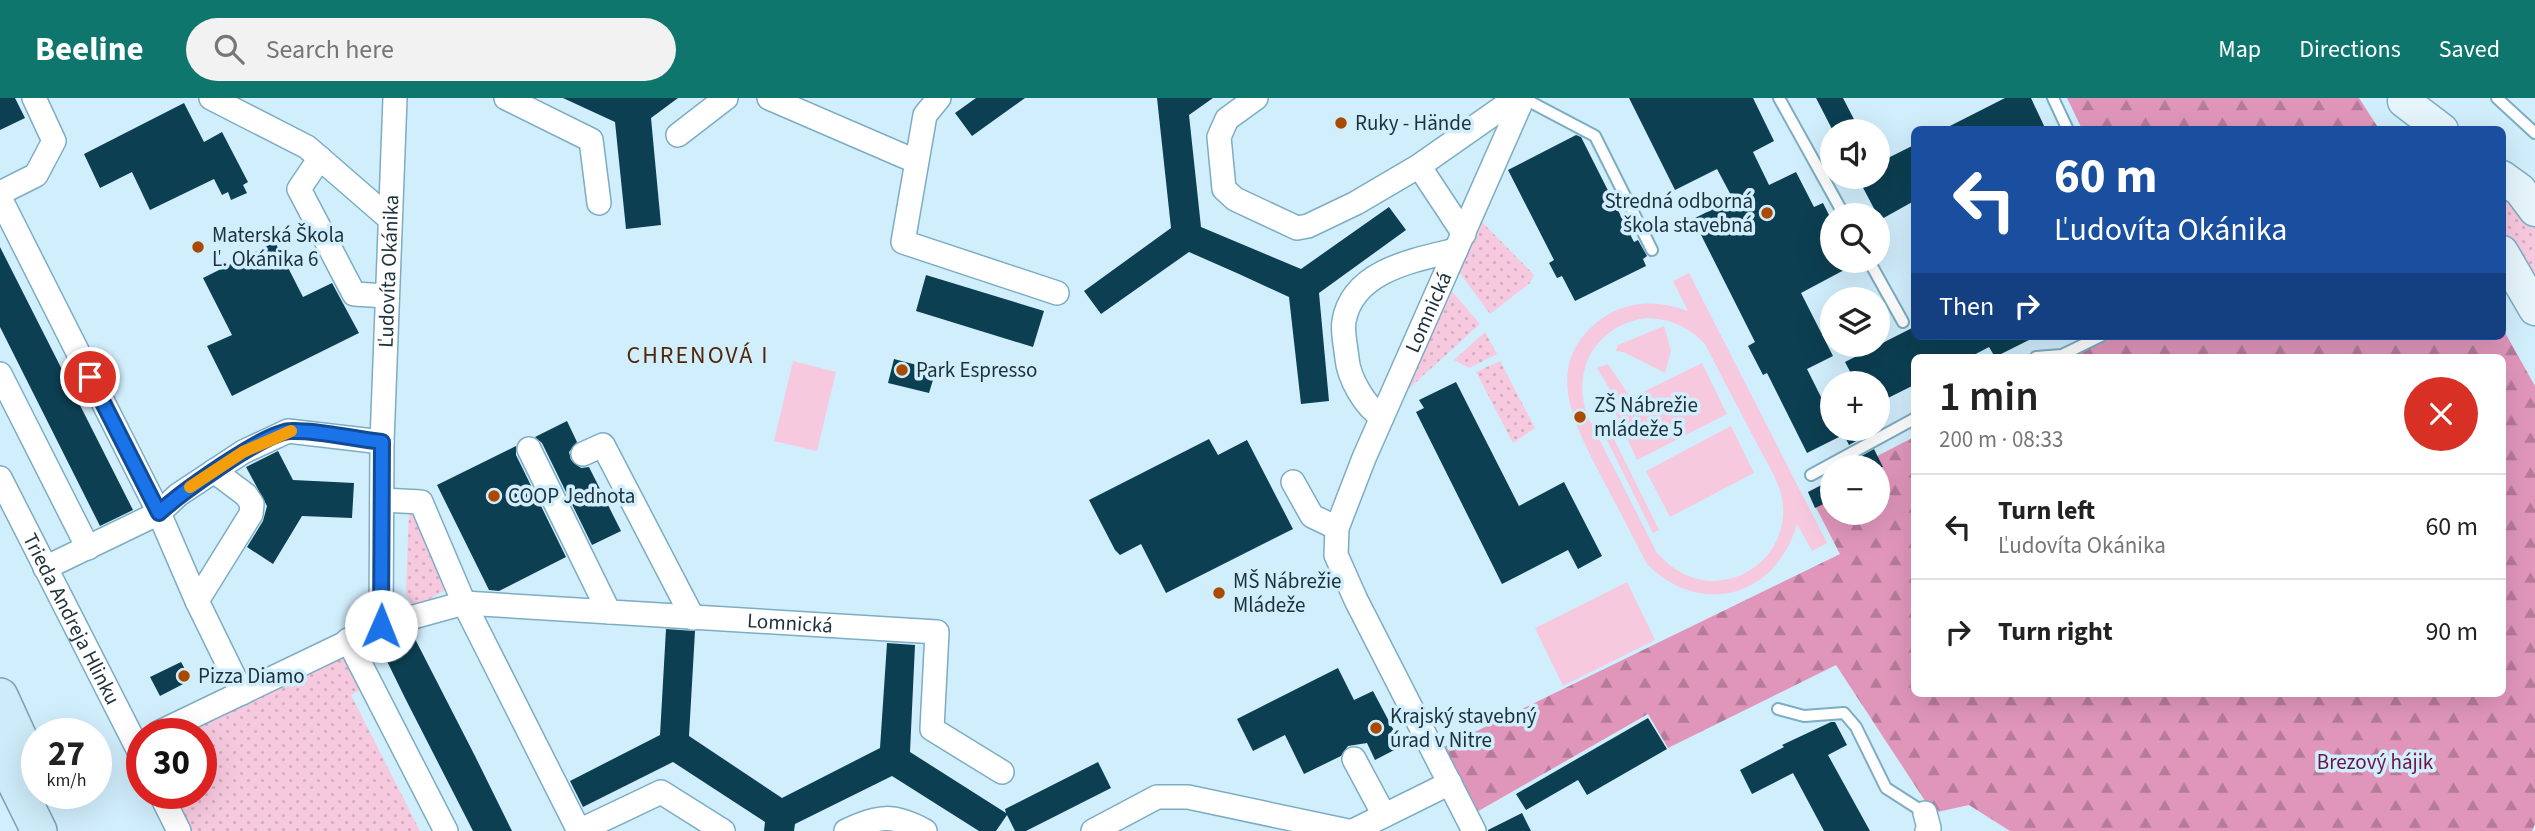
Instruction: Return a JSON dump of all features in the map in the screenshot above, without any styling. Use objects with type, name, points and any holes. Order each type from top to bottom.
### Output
[{"type":"main road","points":[[0,696],[21,742]]},
{"type":"main road","points":[[0,752],[39,831]]},
{"type":"main road","points":[[53,809],[65,831]]},
{"type":"street","points":[[34,98],[54,141],[36,175],[0,196],[159,513],[197,601],[242,693]]},
{"type":"street","name":"Ľudovíta Okánika","points":[[381,626],[382,442],[395,98]]},
{"type":"street","points":[[506,98],[590,141],[599,203]]},
{"type":"street","points":[[678,135],[726,98]]},
{"type":"street","points":[[769,98],[915,161]]},
{"type":"street","points":[[939,98],[925,115],[903,242],[1058,293]]},
{"type":"street","points":[[1256,98],[1227,120],[1219,136],[1224,188],[1235,199],[1291,225],[1308,226],[1356,203],[1419,166],[1516,98]]},
{"type":"street","name":"Lomnická","points":[[1474,831],[1336,555],[1337,528],[1382,417],[1523,98]]},
{"type":"street","points":[[2404,99],[2421,126]]},
{"type":"street","points":[[2404,99],[2437,126]]},
{"type":"street","points":[[224,101],[307,147],[390,219]]},
{"type":"street","points":[[320,158],[299,189],[354,294],[387,296]]},
{"type":"street","points":[[1382,417],[1373,412],[1348,370],[1344,322],[1354,295],[1395,265],[1460,242],[1419,166]]},
{"type":"street","points":[[2506,259],[2535,309]]},
{"type":"street","points":[[0,374],[88,548]]},
{"type":"street","points":[[45,568],[159,513],[178,495],[243,452],[288,430],[382,442]]},
{"type":"street","points":[[583,454],[603,444],[693,618]]},
{"type":"street","points":[[529,449],[609,612]]},
{"type":"street","points":[[197,601],[251,514],[252,504],[246,495],[214,471]]},
{"type":"street","name":"Trieda Andreja Hlinku","points":[[0,478],[126,721]]},
{"type":"street","points":[[1293,482],[1312,516],[1337,528]]},
{"type":"street","points":[[382,500],[421,502],[464,603],[579,831],[661,792],[723,831]]},
{"type":"street","name":"Lomnická","points":[[190,718],[381,626],[464,603],[937,632],[932,729],[1002,772]]},
{"type":"street","points":[[348,640],[446,831]]},
{"type":"street","points":[[1354,759],[1384,815]]},
{"type":"street","points":[[1093,831],[1157,797],[1188,797],[1351,831],[1450,783]]},
{"type":"street","points":[[168,809],[179,831]]},
{"type":"street","points":[[846,831],[880,818],[904,820],[925,831]]},
{"type":"lane","points":[[1523,98],[1595,136],[1652,250]]},
{"type":"lane","points":[[1779,98],[1837,203]]},
{"type":"lane","points":[[2053,98],[2066,126]]},
{"type":"lane","points":[[2497,98],[2535,133]]},
{"type":"lane","points":[[1876,273],[1903,322]]},
{"type":"lane","points":[[2064,354],[2093,340]]},
{"type":"lane","points":[[1811,475],[1911,421]]},
{"type":"lane","points":[[1778,709],[1804,716],[1844,713],[1856,727],[1886,788],[1926,822]]},
{"type":"shaded area","points":[[2506,200],[2535,223],[2535,288],[2506,241]]},
{"type":"shaded area","points":[[1478,218],[1534,275],[1530,283],[1490,314],[1457,269]]},
{"type":"shaded area","points":[[1689,273],[1827,543],[1812,551],[1797,524],[1787,549],[1772,569],[1755,583],[1734,592],[1713,594],[1690,591],[1668,581],[1647,564],[1582,437],[1568,396],[1567,376],[1572,356],[1582,337],[1601,319],[1632,305],[1666,305],[1688,311],[1673,281]],"holes":[[[1655,319],[1685,328],[1705,344],[1780,491],[1783,512],[1778,538],[1763,560],[1741,575],[1718,581],[1698,579],[1680,572],[1657,553],[1587,415],[1583,381],[1592,352],[1602,339],[1629,322]]]},
{"type":"shaded area","points":[[1449,288],[1480,324],[1405,392]]},
{"type":"shaded area","points":[[1664,326],[1671,351],[1665,373],[1616,351],[1618,345]]},
{"type":"shaded area","points":[[1485,332],[1497,354],[1469,368],[1454,360]]},
{"type":"shaded area","points":[[793,361],[836,372],[817,451],[774,441]]},
{"type":"shaded area","points":[[1500,361],[1535,428],[1513,443],[1476,372]]},
{"type":"shaded area","points":[[1702,363],[1727,414],[1637,460],[1613,408],[1618,403],[1597,368],[1608,364],[1631,398]]},
{"type":"shaded area","points":[[1731,426],[1754,473],[1670,517],[1646,471]]},
{"type":"shaded area","points":[[1608,427],[1659,530],[1653,533],[1602,430]]},
{"type":"shaded area","points":[[409,508],[446,579],[446,589],[419,606],[411,603],[406,594]]},
{"type":"shaded area","points":[[1627,582],[1655,640],[1563,686],[1535,628]]},
{"type":"shaded area","points":[[343,652],[364,687],[351,695],[420,831],[192,831],[181,809],[217,809],[217,718],[209,718]]},
{"type":"green space","points":[[2067,98],[2359,98],[2377,126],[2081,126]]},
{"type":"green space","name":"Brezový hájik","points":[[2506,334],[2535,386],[2535,824],[2532,831],[2010,831],[1969,805],[1933,813],[1836,665],[1668,748],[1648,714],[1475,813],[1442,748],[1840,554],[1825,525],[1890,525],[1890,455],[1879,455],[1911,439],[1911,697],[2506,697],[2506,354],[2078,354],[2105,340],[2506,340]]},
{"type":"green space","name":"Brezový hájik","points":[[1820,486],[1820,515],[1808,492]]},
{"type":"building","points":[[0,98],[15,98],[25,118],[0,130]]},
{"type":"building","points":[[563,98],[678,98],[651,118],[661,225],[626,229],[615,122]]},
{"type":"building","points":[[976,98],[1025,98],[972,136],[955,113]]},
{"type":"building","points":[[1157,98],[1213,98],[1189,115],[1201,227],[1301,269],[1389,207],[1406,230],[1319,293],[1329,401],[1301,404],[1289,297],[1239,274],[1189,252],[1101,314],[1084,291],[1171,228]]},
{"type":"building","name":"Stredná odborná škola stavebná","points":[[1629,98],[1753,98],[1774,141],[1753,152],[1769,185],[1796,172],[1814,207],[1820,204],[1820,273],[1838,273],[1801,293],[1820,330],[1820,357],[1831,357],[1807,369],[1820,395],[1820,441],[1831,441],[1807,453],[1767,373],[1763,375],[1748,346],[1755,342],[1693,219],[1733,199],[1717,169],[1675,190]]},
{"type":"building","points":[[1816,98],[1843,98],[1854,119],[1827,119]]},
{"type":"building","points":[[2005,98],[2031,98],[2044,126],[1950,126]]},
{"type":"building","points":[[184,103],[204,142],[222,132],[248,182],[243,185],[247,193],[231,200],[228,192],[222,195],[214,179],[150,210],[132,172],[100,188],[84,154]]},
{"type":"building","points":[[1576,135],[1581,137],[1634,242],[1638,240],[1647,256],[1643,259],[1646,266],[1575,301],[1562,276],[1557,278],[1549,263],[1554,260],[1508,170]]},
{"type":"building","points":[[1911,146],[1911,203],[1890,214],[1890,203],[1871,203],[1864,189],[1890,189],[1890,157]]},
{"type":"building","points":[[275,242],[303,297],[332,283],[359,333],[232,396],[207,346],[232,335],[203,278]]},
{"type":"building","points":[[0,247],[133,510],[100,526],[0,327]]},
{"type":"building","points":[[926,275],[1044,311],[1033,347],[916,311]]},
{"type":"building","points":[[1911,329],[1911,340],[2029,340],[2001,354],[1993,354],[1989,347],[1976,354],[1911,354],[1911,386],[1890,397],[1890,371],[1850,371],[1845,362],[1855,357],[1890,357],[1890,339]]},
{"type":"building","points":[[894,359],[936,370],[929,393],[888,383]]},
{"type":"building","points":[[1456,382],[1519,506],[1564,482],[1602,556],[1578,569],[1568,550],[1502,584],[1416,412],[1424,408],[1419,400]]},
{"type":"building","points":[[567,421],[577,442],[569,452],[571,460],[581,468],[589,467],[621,531],[592,545],[542,443],[535,437]]},
{"type":"building","points":[[1209,439],[1218,455],[1247,440],[1293,529],[1166,593],[1141,544],[1120,555],[1089,500]]},
{"type":"building","points":[[516,446],[516,455],[566,557],[499,591],[489,590],[437,485]]},
{"type":"building","points":[[1874,449],[1877,455],[1863,455]]},
{"type":"building","points":[[278,451],[293,480],[354,483],[352,518],[302,516],[273,564],[247,547],[263,521],[267,506],[246,467]]},
{"type":"building","points":[[1820,486],[1820,506],[1815,508],[1808,492]]},
{"type":"building","points":[[666,629],[695,631],[689,736],[782,798],[880,748],[887,643],[915,645],[910,752],[1006,813],[1005,809],[1098,762],[1111,788],[1026,831],[1015,831],[1007,815],[996,831],[979,831],[892,776],[795,824],[794,831],[764,831],[765,822],[673,762],[583,807],[570,781],[660,735]]},
{"type":"building","points":[[413,635],[512,831],[473,831],[405,698],[382,651]]},
{"type":"building","points":[[181,662],[191,680],[160,696],[150,677]]},
{"type":"building","points":[[1338,668],[1354,700],[1373,691],[1402,746],[1375,760],[1367,743],[1348,746],[1341,756],[1304,774],[1285,735],[1253,751],[1237,719]]},
{"type":"building","points":[[1648,718],[1667,749],[1587,795],[1578,780],[1526,810],[1516,794]]},
{"type":"building","points":[[1835,722],[1847,745],[1828,755],[1870,831],[1824,831],[1793,773],[1752,794],[1740,770],[1784,747],[1782,745]]},
{"type":"building","points":[[1522,813],[1531,831],[1488,831],[1488,830]]},
{"type":"slow traffic","points":[[190,487],[243,452],[288,430],[291,431]]},
{"type":"place","name":"Ruky - Hände","points":[[1341,123]]},
{"type":"place","name":"Stredná odborná škola stavebná","points":[[1767,213]]},
{"type":"place","name":"Materská Škola Ľ. Okánika 6","points":[[198,247]]},
{"type":"place","name":"Park Espresso","points":[[902,370]]},
{"type":"place","name":"ZŠ Nábrežie mládeže 5","points":[[1580,417]]},
{"type":"place","name":"COOP Jednota","points":[[494,496]]},
{"type":"place","name":"MŠ Nábrežie Mládeže","points":[[1219,593]]},
{"type":"place","name":"Pizza Diamo","points":[[184,676]]},
{"type":"place","name":"Krajský stavebný úrad v Nitre","points":[[1376,728]]},
{"type":"district","name":"CHRENOVÁ I","points":[[698,355]]},
{"type":"route","points":[[90,377],[159,513],[178,495],[243,452],[288,430],[382,442],[381,626]]}]
